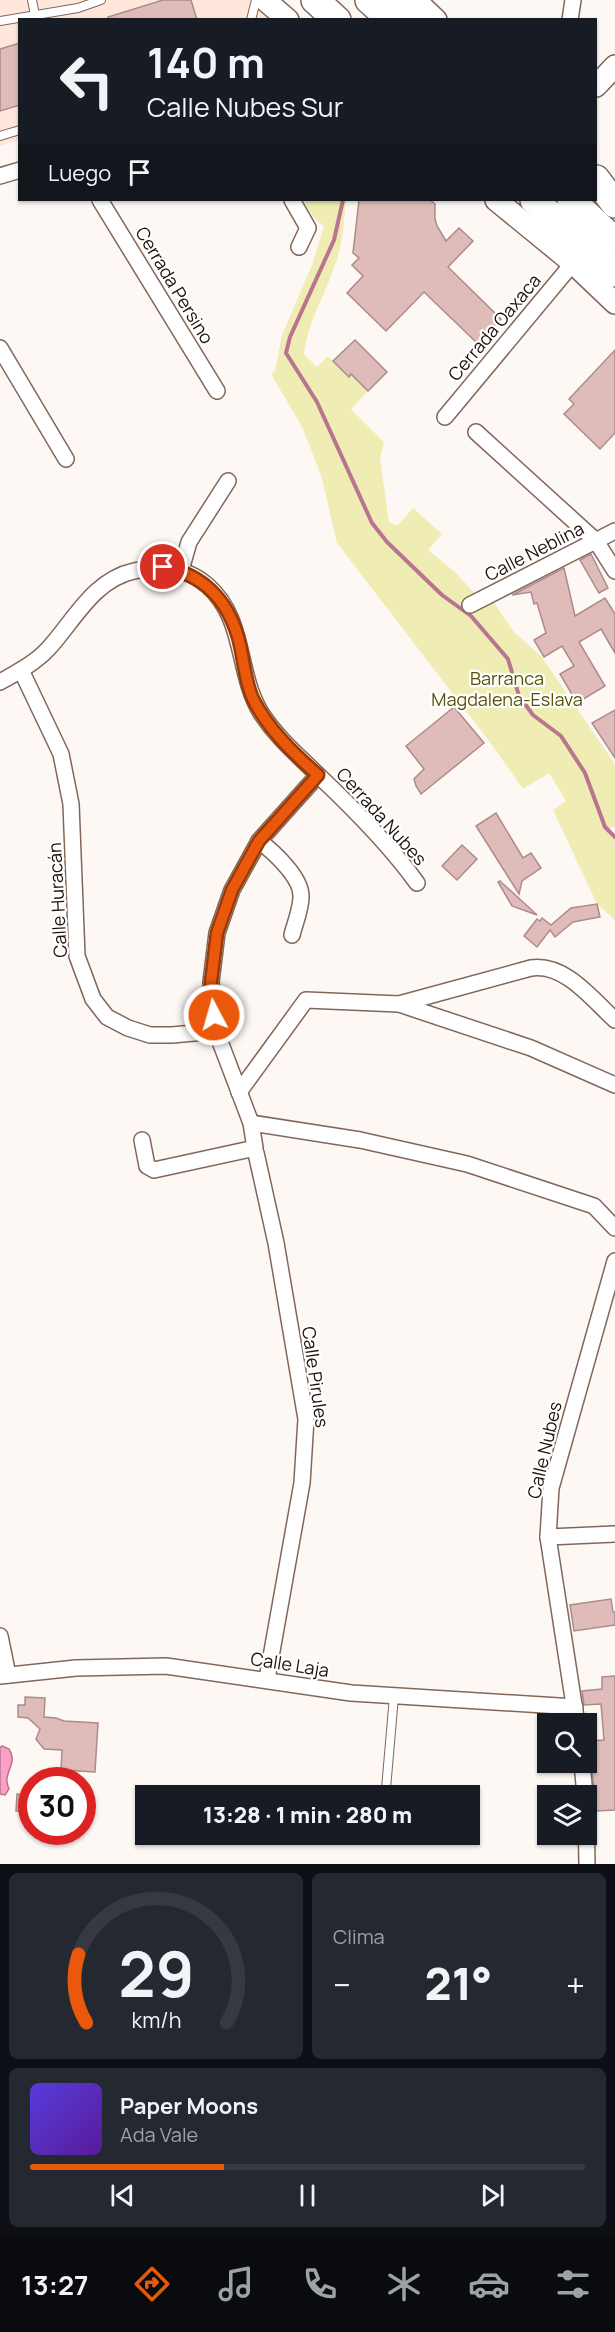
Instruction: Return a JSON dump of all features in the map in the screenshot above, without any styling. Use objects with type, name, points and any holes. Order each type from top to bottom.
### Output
[{"type":"highway","points":[[295,0],[314,18]]},
{"type":"highway","points":[[315,0],[335,18]]},
{"type":"highway","points":[[330,0],[349,18]]},
{"type":"highway","points":[[350,0],[370,18]]},
{"type":"highway","points":[[371,0],[389,18]]},
{"type":"highway","points":[[395,0],[414,18]]},
{"type":"highway","points":[[597,179],[615,204]]},
{"type":"highway","points":[[535,201],[615,273]]},
{"type":"highway","points":[[551,201],[615,258]]},
{"type":"highway","points":[[572,201],[615,241]]},
{"type":"highway","points":[[587,201],[615,227]]},
{"type":"highway","points":[[570,232],[615,287]]},
{"type":"main road","points":[[265,0],[286,18]]},
{"type":"main road","points":[[415,0],[434,18]]},
{"type":"main road","points":[[597,85],[615,66]]},
{"type":"main road","points":[[597,167],[615,184]]},
{"type":"main road","points":[[497,201],[573,263],[615,303]]},
{"type":"street","points":[[570,18],[573,0]]},
{"type":"street","points":[[0,176],[18,171]]},
{"type":"street","name":"Cerrada Persino","points":[[101,201],[216,391]]},
{"type":"street","points":[[293,201],[308,228],[299,247]]},
{"type":"street","name":"Cerrada Oaxaca","points":[[444,417],[573,263]]},
{"type":"street","points":[[0,348],[66,459]]},
{"type":"street","points":[[476,432],[596,541],[615,571]]},
{"type":"street","points":[[0,682],[21,670],[47,650],[78,610],[105,583],[132,571],[163,567],[181,570],[189,542],[228,482]]},
{"type":"street","name":"Calle Neblina","points":[[470,605],[615,531]]},
{"type":"street","name":"Cerrada Nubes","points":[[181,570],[207,585],[227,609],[238,637],[248,686],[258,709],[287,746],[399,858],[417,884]]},
{"type":"street","name":"Calle Huracán","points":[[21,670],[61,754],[71,804],[77,956],[93,999],[107,1017],[128,1028],[150,1035],[216,1031]]},
{"type":"street","name":"Calle Pirules","points":[[267,1679],[303,1483],[306,1419],[276,1244],[251,1123],[216,1031],[211,982],[217,933],[232,890],[259,841],[318,775]]},
{"type":"street","points":[[259,841],[268,847],[299,882],[301,897],[292,935]]},
{"type":"street","points":[[399,1004],[531,968],[547,968],[567,977],[615,1020]]},
{"type":"street","points":[[239,1092],[306,1000],[399,1004],[531,1048],[615,1085]]},
{"type":"street","points":[[251,1123],[360,1140],[467,1164],[594,1206],[612,1220]]},
{"type":"street","points":[[142,1140],[147,1166],[154,1170],[255,1150]]},
{"type":"street","name":"Calle Nubes","points":[[576,1713],[548,1537],[551,1488],[615,1261]]},
{"type":"street","points":[[548,1537],[615,1534]]},
{"type":"street","points":[[0,1636],[4,1675]]},
{"type":"street","name":"Calle Laja","points":[[4,1675],[76,1668],[166,1666],[267,1679],[311,1688],[394,1696],[575,1707]]},
{"type":"street","points":[[587,1845],[587,1864]]},
{"type":"lane","points":[[32,0],[35,15]]},
{"type":"lane","points":[[0,21],[101,0]]},
{"type":"lane","points":[[252,18],[256,0]]},
{"type":"lane","points":[[0,136],[18,131]]},
{"type":"lane","points":[[386,1785],[394,1696]]},
{"type":"shaded area","points":[[0,0],[252,0],[273,18],[18,18],[18,140],[0,146]]},
{"type":"shaded area","points":[[2,1746],[9,1749],[12,1757],[7,1780],[9,1789],[5,1795],[0,1794],[0,1748]]},
{"type":"green space","name":"Barranca Magdalena-Eslava","points":[[304,201],[346,201],[338,257],[313,320],[304,354],[317,367],[328,356],[348,377],[351,374],[368,391],[351,409],[384,442],[380,459],[389,522],[397,526],[413,508],[442,534],[428,550],[455,572],[478,597],[488,594],[514,632],[541,656],[615,764],[615,826],[606,830],[615,839],[615,920],[597,904],[553,810],[566,801],[549,773],[523,789],[489,741],[337,543],[321,475],[302,427],[271,374],[275,371],[282,335],[312,265],[324,227],[313,217]]},
{"type":"building","points":[[163,0],[191,0],[196,18],[108,18]]},
{"type":"building","points":[[18,44],[18,106],[0,111],[0,49]]},
{"type":"building","points":[[359,201],[431,201],[435,204],[437,226],[446,241],[459,228],[473,241],[448,267],[501,319],[477,343],[424,292],[386,331],[347,293],[363,276],[352,265],[359,258],[353,253]]},
{"type":"building","points":[[355,340],[387,372],[368,391],[351,374],[349,377],[333,361]]},
{"type":"building","points":[[615,350],[615,433],[600,449],[564,414],[574,404],[569,399]]},
{"type":"building","points":[[591,554],[608,588],[599,593],[580,560]]},
{"type":"building","points":[[564,568],[575,616],[605,598],[615,614],[615,653],[601,629],[579,642],[605,686],[577,703],[560,674],[574,666],[562,646],[544,657],[534,640],[546,633],[537,603],[534,604],[531,592],[512,595]]},
{"type":"building","points":[[454,707],[484,743],[421,794],[414,779],[424,769],[406,746]]},
{"type":"building","points":[[615,710],[615,758],[592,723]]},
{"type":"building","points":[[496,813],[523,858],[531,853],[541,868],[522,881],[519,894],[476,826]]},
{"type":"building","points":[[462,845],[477,859],[457,880],[442,866]]},
{"type":"building","points":[[500,881],[537,915],[512,906],[498,882]]},
{"type":"building","points":[[597,904],[600,917],[573,922],[555,937],[550,930],[537,947],[524,936],[537,919],[540,921],[542,918],[551,925],[571,908]]},
{"type":"building","points":[[611,1599],[613,1612],[615,1612],[615,1625],[574,1631],[570,1605]]},
{"type":"building","points":[[615,1676],[615,1810],[597,1811],[597,1785],[594,1785],[592,1773],[597,1773],[597,1740],[604,1740],[601,1704],[584,1705],[582,1691],[602,1689],[602,1677]]},
{"type":"building","points":[[25,1697],[45,1698],[44,1717],[98,1723],[95,1767],[61,1767],[62,1750],[44,1749],[36,1739],[40,1729],[28,1718],[18,1717],[18,1705],[25,1705]]},
{"type":"building","points":[[17,1794],[18,1811],[16,1811]]},
{"type":"waterway","points":[[343,201],[334,240],[290,337],[286,353],[317,402],[372,523],[387,542],[442,595],[471,616],[508,659],[519,696],[533,715],[561,736],[585,773],[605,827],[615,837]]},
{"type":"route","points":[[163,567],[181,570],[207,585],[227,609],[238,637],[248,686],[258,709],[287,746],[318,775],[259,841],[232,890],[217,933],[211,982],[214,1015]]}]
